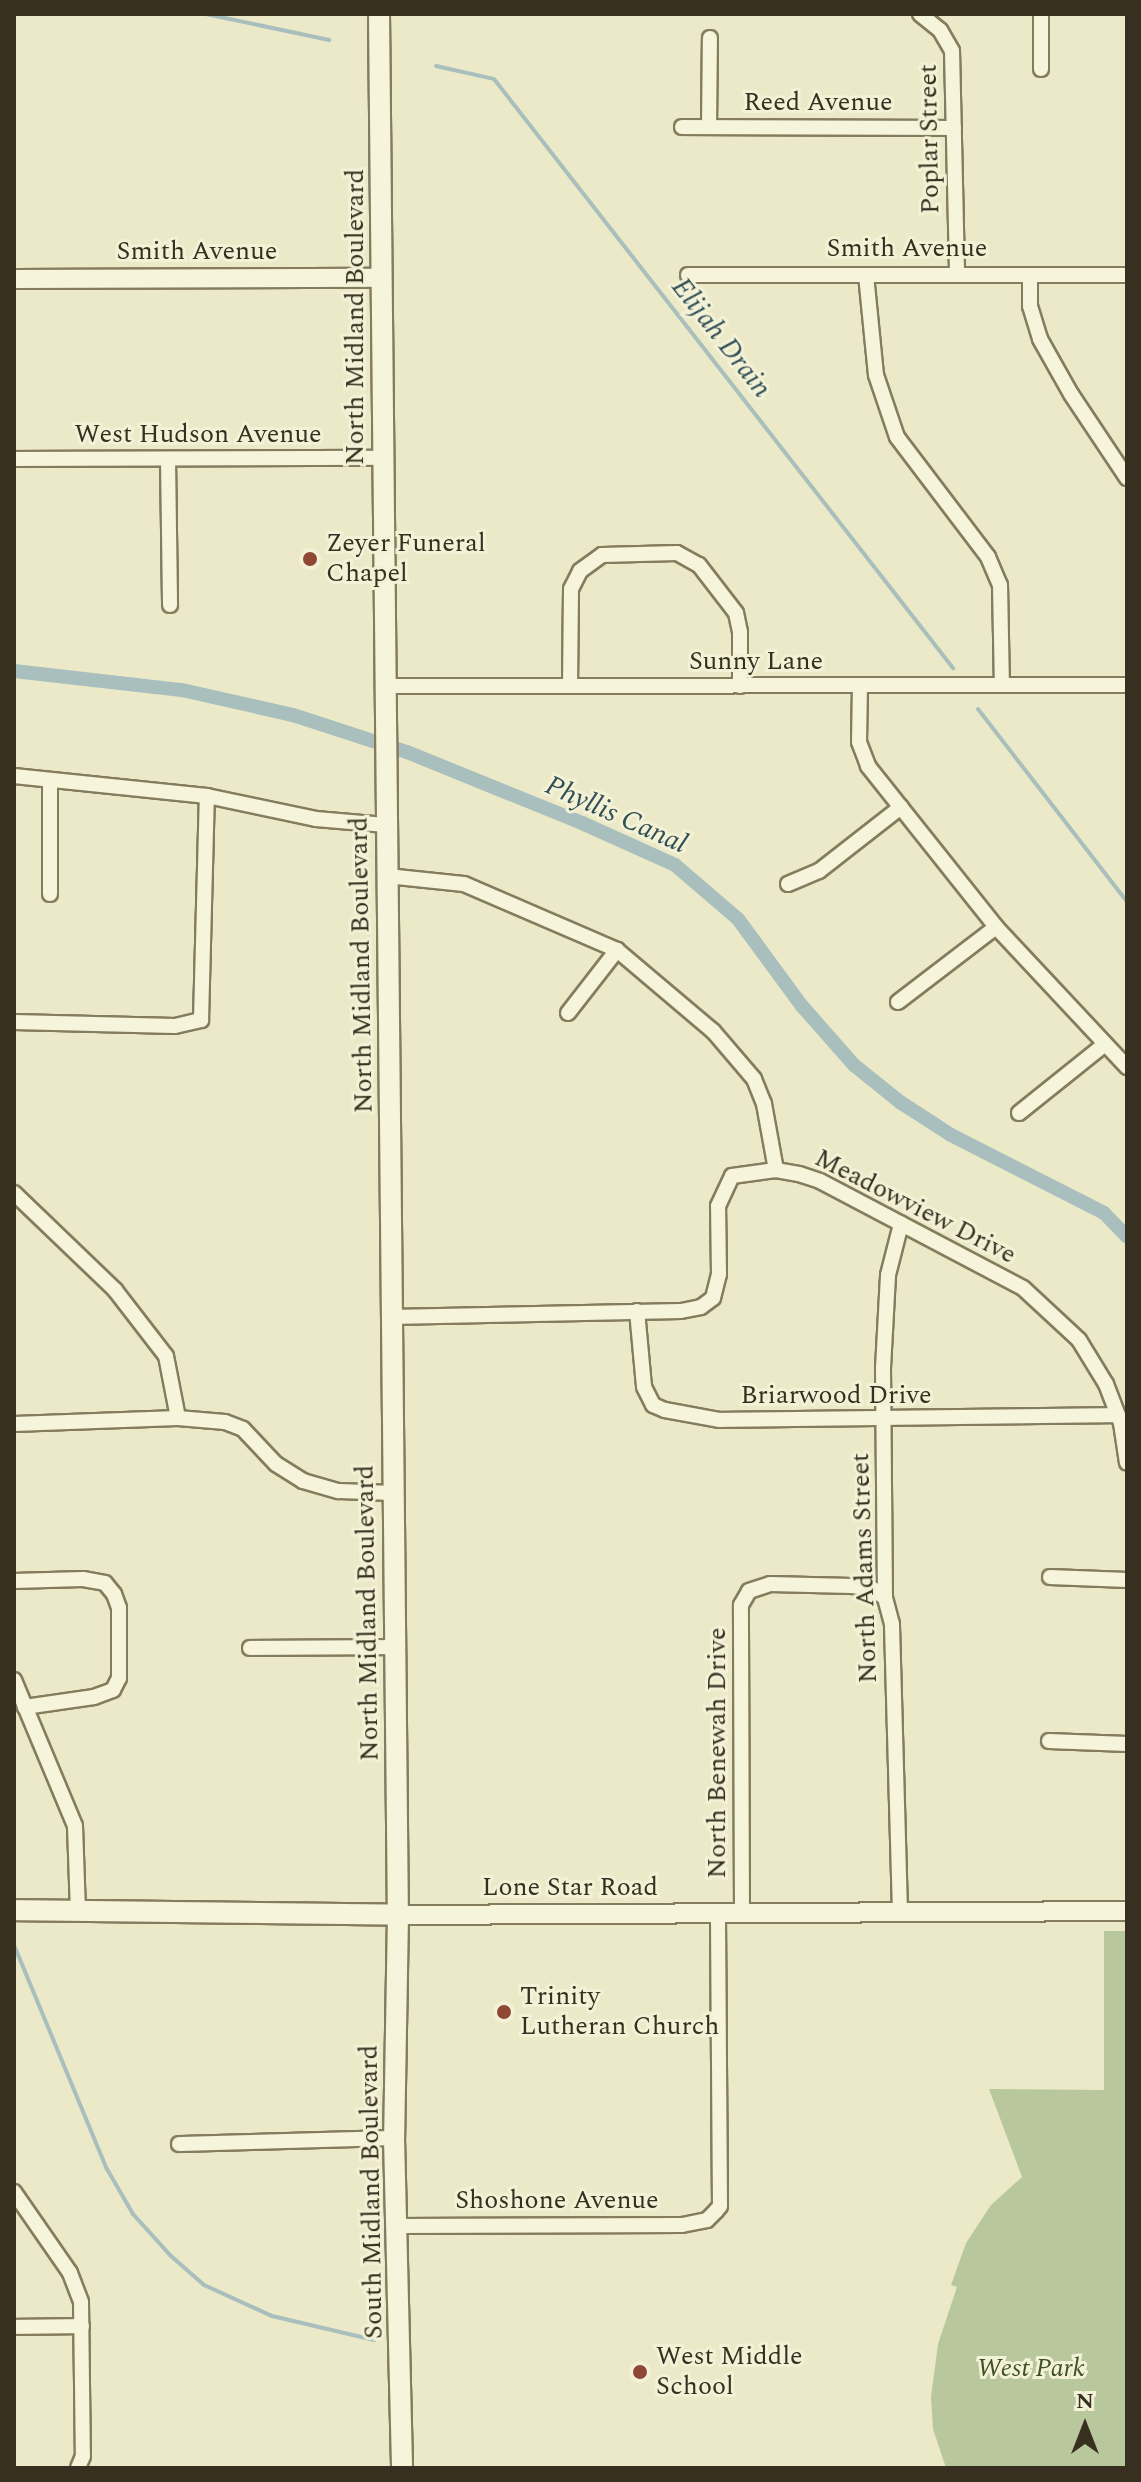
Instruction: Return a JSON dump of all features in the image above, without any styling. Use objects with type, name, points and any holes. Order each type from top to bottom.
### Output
[{"type":"main road","name":"North Midland Boulevard","points":[[379,14],[398,1915]]},
{"type":"main road","name":"Lone Star Road","points":[[14,1910],[398,1915]]},
{"type":"main road","name":"South Midland Boulevard","points":[[398,1915],[394,2138],[402,2468]]},
{"type":"street","name":"Poplar Street","points":[[920,14],[940,30],[952,51],[957,275]]},
{"type":"street","points":[[1041,14],[1041,69]]},
{"type":"street","points":[[709,127],[710,38]]},
{"type":"street","name":"Reed Avenue","points":[[682,127],[954,128]]},
{"type":"street","name":"Smith Avenue","points":[[688,275],[1127,275]]},
{"type":"street","points":[[866,275],[876,375],[897,437],[988,557],[1000,585],[1002,685]]},
{"type":"street","points":[[1030,275],[1030,306],[1040,339],[1071,394],[1125,472]]},
{"type":"street","name":"Smith Avenue","points":[[14,279],[381,278]]},
{"type":"street","name":"West Hudson Avenue","points":[[14,459],[383,458]]},
{"type":"street","points":[[168,459],[170,605]]},
{"type":"street","points":[[570,686],[571,589],[580,571],[602,555],[677,553],[699,565],[736,613],[740,632],[740,686]]},
{"type":"street","points":[[860,685],[859,742],[868,766],[996,927],[1127,1067]]},
{"type":"street","name":"Sunny Lane","points":[[385,686],[1127,685]]},
{"type":"street","points":[[14,776],[207,796],[316,819],[386,825]]},
{"type":"street","points":[[50,780],[50,894]]},
{"type":"street","points":[[14,1022],[175,1026],[201,1020],[207,796]]},
{"type":"street","points":[[788,884],[819,871],[901,807]]},
{"type":"street","points":[[387,876],[464,884],[617,950],[713,1031],[754,1079],[764,1104],[776,1170]]},
{"type":"street","points":[[898,1002],[996,927]]},
{"type":"street","points":[[568,1013],[617,950]]},
{"type":"street","points":[[1019,1113],[1105,1044]]},
{"type":"street","name":"Meadowview Drive","points":[[637,1311],[681,1311],[701,1307],[713,1298],[719,1274],[718,1206],[732,1176],[776,1170],[820,1181],[1023,1288],[1079,1340],[1106,1384],[1118,1415],[1127,1463]]},
{"type":"street","points":[[14,1193],[115,1290],[166,1356],[178,1418]]},
{"type":"street","name":"North Adams Street","points":[[900,1912],[892,1624],[885,1598],[883,1420],[888,1275],[901,1224]]},
{"type":"street","points":[[391,1317],[637,1311]]},
{"type":"street","name":"Briarwood Drive","points":[[637,1311],[644,1387],[653,1405],[720,1420],[1118,1415]]},
{"type":"street","points":[[14,1424],[178,1418],[225,1422],[243,1429],[276,1464],[303,1481],[339,1491],[393,1493]]},
{"type":"street","points":[[1050,1577],[1127,1580]]},
{"type":"street","points":[[14,1581],[83,1579],[105,1583],[114,1594],[119,1608],[119,1678],[113,1690],[94,1697],[25,1707]]},
{"type":"street","name":"North Benewah Drive","points":[[742,1913],[741,1605],[749,1591],[770,1584],[852,1586],[873,1589],[885,1598]]},
{"type":"street","points":[[250,1648],[395,1647]]},
{"type":"street","points":[[14,1680],[75,1826],[78,1911]]},
{"type":"street","points":[[1049,1741],[1127,1744]]},
{"type":"street","name":"Lone Star Road","points":[[398,1915],[1127,1911]]},
{"type":"street","name":"Shoshone Avenue","points":[[398,2226],[682,2225],[707,2220],[714,2214],[720,2206],[718,1913]]},
{"type":"street","points":[[179,2144],[394,2138]]},
{"type":"street","points":[[14,2192],[70,2273],[81,2302],[83,2456],[78,2468]]},
{"type":"street","points":[[14,2327],[82,2326]]},
{"type":"green space","name":"West Park","points":[[1104,1931],[1127,1931],[1127,2468],[946,2468],[933,2429],[931,2397],[938,2344],[957,2287],[951,2285],[966,2243],[991,2205],[1022,2177],[989,2089],[1104,2090]]},
{"type":"waterway","name":"Elijah Drain","points":[[206,14],[329,40]]},
{"type":"waterway","name":"Elijah Drain","points":[[436,66],[494,79],[953,668]]},
{"type":"waterway","name":"Phyllis Canal","points":[[14,671],[182,690],[293,715],[407,752],[582,823],[675,865],[738,919],[802,1006],[854,1065],[900,1102],[951,1135],[1104,1213],[1127,1237]]},
{"type":"waterway","name":"Elijah Drain","points":[[978,709],[1127,902]]},
{"type":"waterway","points":[[14,1945],[107,2169],[133,2214],[171,2256],[204,2285],[272,2316],[374,2340]]},
{"type":"place","name":"Zeyer Funeral Chapel","points":[[310,559]]},
{"type":"place","name":"Trinity Lutheran Church","points":[[504,2012]]},
{"type":"place","name":"West Middle School","points":[[640,2372]]}]
